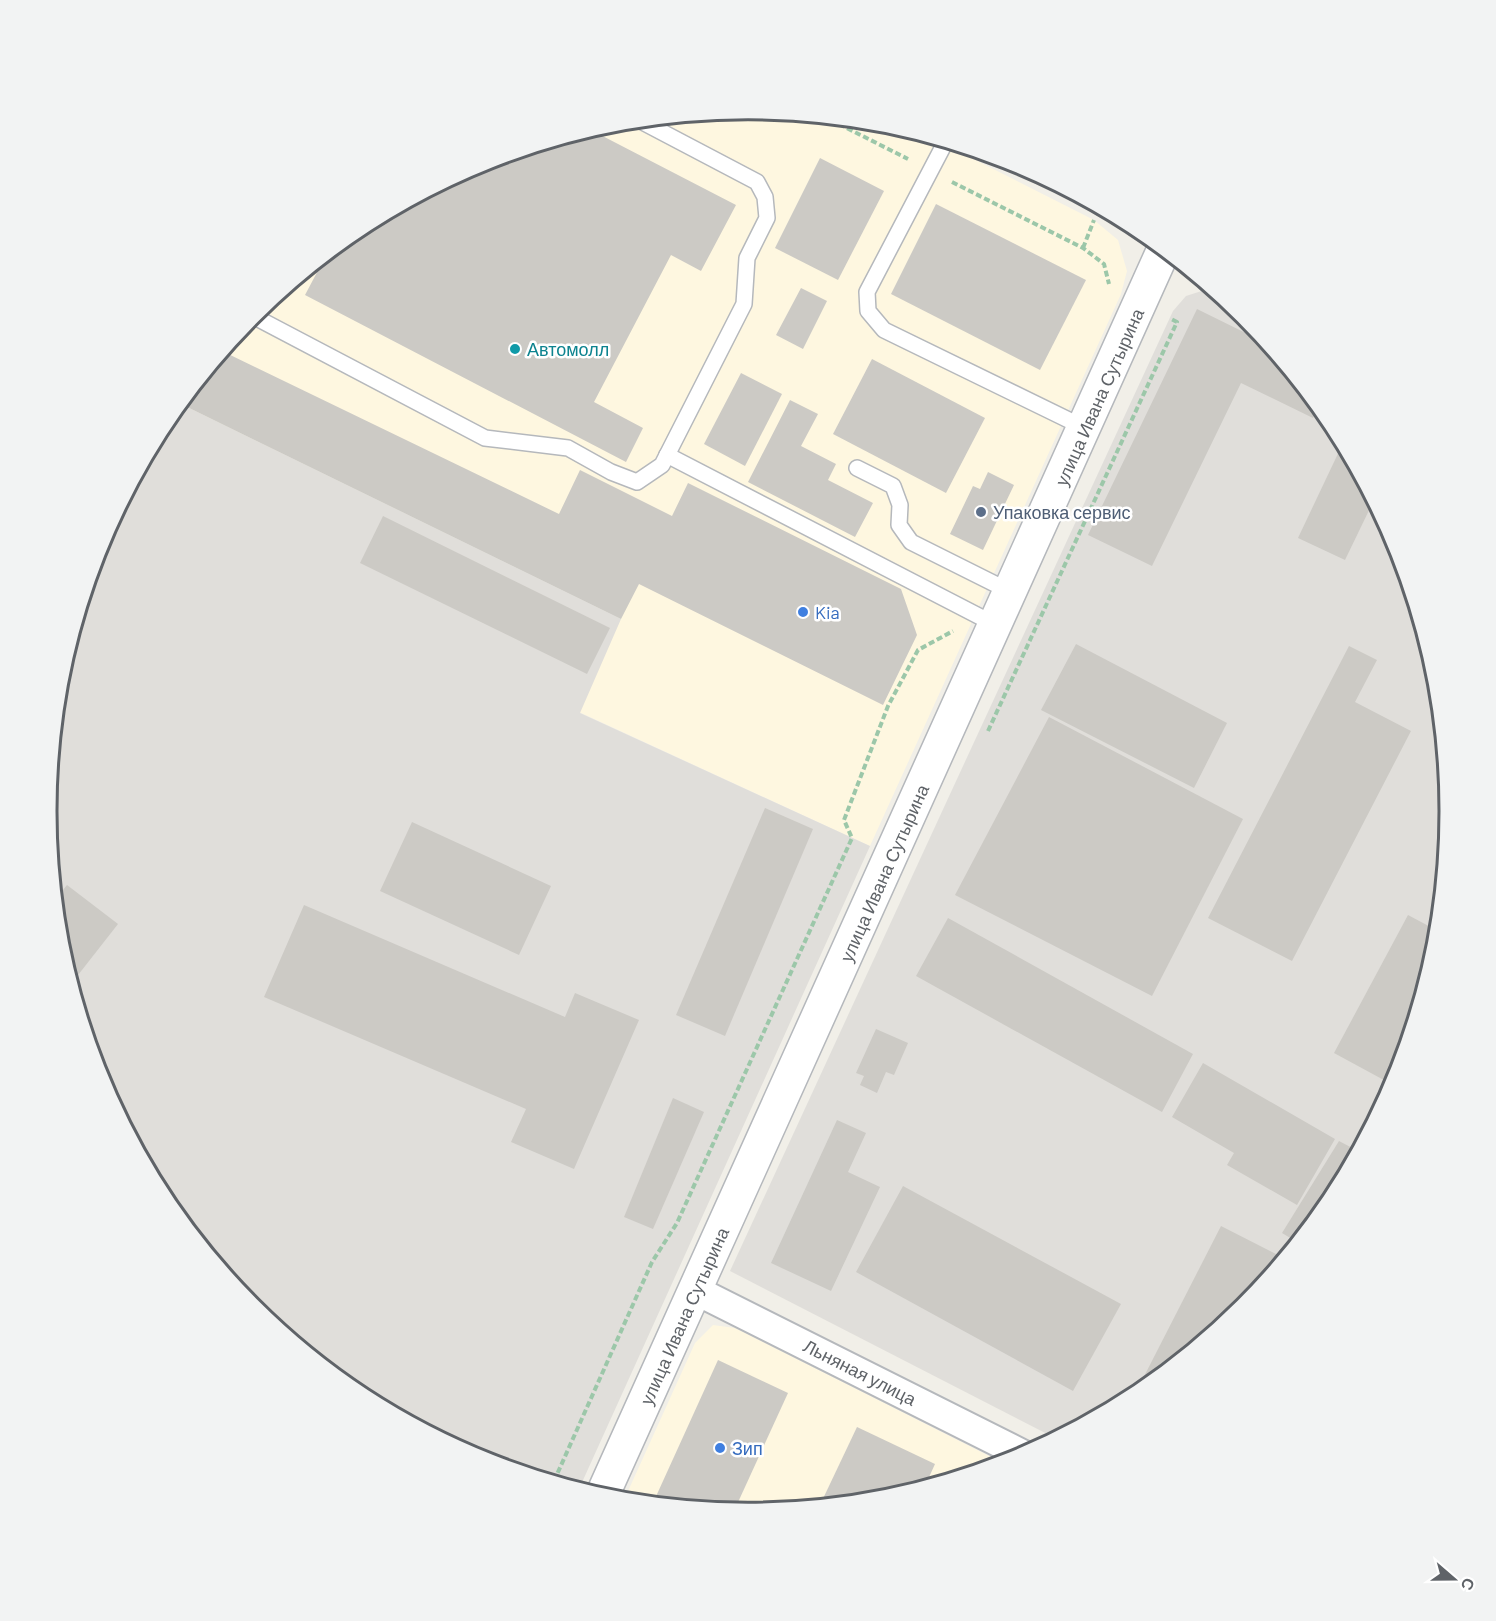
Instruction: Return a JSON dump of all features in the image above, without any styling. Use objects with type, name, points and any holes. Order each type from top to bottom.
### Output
[{"type":"street","name":"улица Ивана Сутырина","points":[[606,1486],[1161,256]]},
{"type":"street","name":"Льняная улица","points":[[695,1290],[1012,1449]]},
{"type":"lane","points":[[261,320],[485,438],[568,448],[612,472],[638,482],[662,465],[668,455],[744,304],[747,258],[767,218],[765,197],[757,182],[651,126]]},
{"type":"lane","points":[[943,148],[867,292],[868,311],[884,330],[1085,428]]},
{"type":"lane","points":[[668,455],[996,626]]},
{"type":"lane","points":[[857,468],[893,486],[900,505],[899,525],[910,542],[1011,592]]},
{"type":"path","points":[[842,126],[1083,248],[1104,264],[1110,289]]},
{"type":"path","points":[[1083,248],[1094,220]]},
{"type":"path","points":[[557,1474],[652,1262],[677,1224],[852,838],[844,820],[888,706],[918,650],[956,630],[965,609]]},
{"type":"shaded area","points":[[748,119],[838,125],[883,133],[964,154],[1094,220],[1118,240],[1127,271],[1121,294],[870,846],[579,712],[621,618],[187,407],[228,355],[259,322],[327,262],[364,236],[442,191],[484,172],[569,143],[613,133],[658,125]]},
{"type":"shaded area","points":[[1204,291],[1268,355],[1296,390],[1323,427],[1346,465],[1368,505],[1386,546],[1415,632],[1426,676],[1433,720],[1438,765],[1439,810],[1438,856],[1433,901],[1426,945],[1402,1033],[1368,1116],[1323,1194],[1268,1266],[1204,1330],[1132,1385],[1094,1409],[1046,1434],[730,1271],[1173,311],[1186,296]]},
{"type":"shaded area","points":[[187,407],[621,619],[580,713],[870,846],[583,1481],[526,1465],[484,1449],[402,1409],[364,1385],[327,1359],[259,1299],[228,1266],[173,1194],[128,1116],[110,1075],[94,1033],[70,945],[58,856],[57,810],[58,765],[70,676],[94,588],[110,546],[128,505],[150,465]]},
{"type":"shaded area","points":[[713,1325],[735,1328],[991,1457],[927,1478],[838,1496],[748,1502],[658,1496],[628,1491],[695,1343]]},
{"type":"building","name":"Автомолл","points":[[602,136],[736,205],[701,271],[671,255],[594,402],[643,428],[626,462],[305,295],[319,269],[327,262],[364,236],[442,191],[526,156]]},
{"type":"building","points":[[820,158],[884,191],[838,280],[775,248]]},
{"type":"building","points":[[936,204],[1086,280],[1040,370],[891,294]]},
{"type":"building","points":[[801,288],[827,301],[803,349],[776,335]]},
{"type":"building","points":[[1197,309],[1249,335],[1296,390],[1314,415],[1313,418],[1241,383],[1152,566],[1088,535]]},
{"type":"building","points":[[229,354],[559,514],[580,470],[672,516],[688,483],[901,589],[917,635],[883,705],[639,584],[621,619],[187,407]]},
{"type":"building","points":[[872,359],[985,418],[946,493],[833,434]]},
{"type":"building","points":[[741,373],[782,394],[745,466],[704,444]]},
{"type":"building","points":[[790,400],[818,414],[801,446],[836,464],[828,480],[873,503],[855,537],[748,482]]},
{"type":"building","points":[[1338,453],[1370,509],[1345,560],[1298,538]]},
{"type":"building","name":"Упаковка сервис","points":[[988,472],[1014,485],[983,550],[950,534],[973,486],[980,489]]},
{"type":"building","points":[[383,516],[610,628],[587,674],[360,563]]},
{"type":"building","points":[[1076,644],[1227,723],[1194,788],[1041,710]]},
{"type":"building","points":[[1349,646],[1377,660],[1355,702],[1411,731],[1292,961],[1208,918]]},
{"type":"building","points":[[1049,717],[1243,819],[1152,996],[955,895]]},
{"type":"building","points":[[765,808],[813,829],[725,1036],[676,1015]]},
{"type":"building","points":[[412,822],[551,886],[519,955],[380,891]]},
{"type":"building","points":[[67,885],[118,924],[78,976],[70,945],[62,891]]},
{"type":"building","points":[[304,905],[565,1017],[575,993],[639,1020],[574,1169],[511,1142],[526,1109],[264,997]]},
{"type":"building","points":[[1408,915],[1429,926],[1415,989],[1402,1033],[1384,1080],[1334,1053]]},
{"type":"building","points":[[948,918],[1193,1054],[1162,1112],[916,976]]},
{"type":"building","points":[[876,1029],[908,1043],[894,1075],[886,1072],[877,1093],[860,1085],[864,1076],[856,1073]]},
{"type":"building","points":[[1203,1063],[1335,1139],[1297,1205],[1227,1165],[1234,1153],[1172,1117]]},
{"type":"building","points":[[673,1098],[704,1112],[653,1229],[624,1217]]},
{"type":"building","points":[[837,1120],[866,1133],[848,1172],[880,1187],[831,1291],[771,1263]]},
{"type":"building","points":[[1339,1141],[1351,1147],[1323,1194],[1290,1238],[1282,1233]]},
{"type":"building","points":[[903,1186],[1121,1304],[1073,1391],[856,1272]]},
{"type":"building","points":[[1221,1226],[1277,1255],[1237,1299],[1204,1330],[1144,1377]]},
{"type":"building","name":"Зип","points":[[718,1360],[788,1393],[738,1502],[656,1496]]},
{"type":"building","points":[[857,1427],[935,1464],[927,1478],[824,1497]]},
{"type":"place","name":"Автомолл","points":[[515,349]]},
{"type":"place","name":"Упаковка сервис","points":[[981,512]]},
{"type":"place","name":"Kia","points":[[803,612]]},
{"type":"place","name":"Зип","points":[[720,1448]]}]
